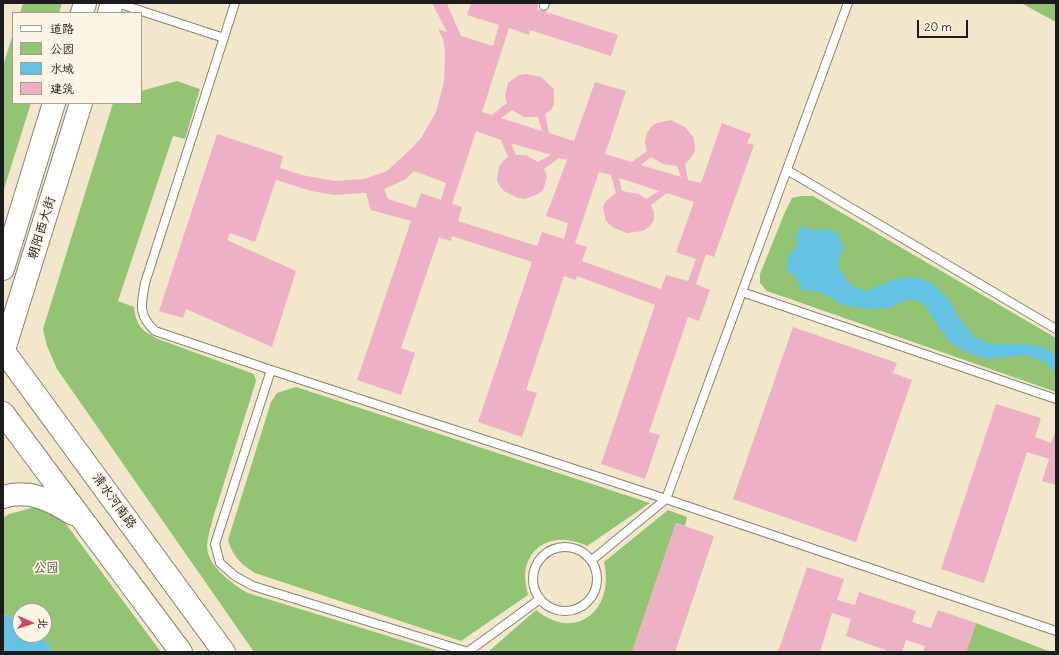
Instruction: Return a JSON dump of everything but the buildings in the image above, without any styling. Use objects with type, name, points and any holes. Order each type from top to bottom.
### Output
[{"type":"main road","name":"朝阳西大街","points":[[3,269],[54,104]]},
{"type":"main road","name":"朝阳西大街","points":[[3,351],[81,104]]},
{"type":"main road","name":"清水河南路","points":[[3,351],[224,652]]},
{"type":"main road","points":[[3,413],[181,652]]},
{"type":"main road","points":[[3,497],[31,495],[47,498],[82,519]]},
{"type":"lane","points":[[117,3],[224,38]]},
{"type":"lane","points":[[235,3],[145,283],[141,304],[145,321],[155,331],[666,499],[1056,631]]},
{"type":"lane","points":[[592,560],[666,499],[848,3]]},
{"type":"lane","points":[[787,170],[1056,329]]},
{"type":"lane","points":[[742,292],[1056,399]]},
{"type":"lane","points":[[271,370],[216,544],[220,563],[235,576],[253,586],[469,652],[540,599]]},
{"type":"lane","points":[[558,547],[572,548],[585,553],[592,560],[597,571],[598,585],[594,596],[587,603],[574,610],[561,612],[547,606],[540,599],[534,588],[533,575],[538,561],[545,552],[558,547]]},
{"type":"green space","points":[[23,3],[62,3],[59,12],[20,12]]},
{"type":"green space","points":[[1021,3],[1056,3],[1056,22]]},
{"type":"green space","points":[[12,37],[12,104],[31,104],[3,192],[3,66]]},
{"type":"green space","points":[[177,81],[200,89],[185,139],[173,136],[118,301],[134,307],[138,323],[152,336],[254,374],[256,381],[213,518],[207,544],[210,559],[224,576],[236,586],[248,593],[440,652],[254,652],[57,369],[47,346],[43,329],[113,104],[142,104],[142,91]]},
{"type":"green space","points":[[813,196],[1056,338],[1056,392],[767,291],[760,283],[760,274],[792,198]]},
{"type":"green space","points":[[296,387],[650,503],[587,546],[569,540],[551,541],[543,544],[530,557],[525,570],[528,595],[461,641],[255,573],[235,556],[228,540],[271,402],[277,393]]},
{"type":"green space","name":"公园","points":[[35,507],[60,516],[161,652],[53,652],[47,643],[52,643],[52,603],[12,603],[12,617],[3,615],[3,518],[9,514]]},
{"type":"green space","points":[[668,510],[687,517],[685,526],[676,523],[632,652],[489,651],[536,610],[551,619],[565,623],[578,622],[590,616],[598,607],[604,594],[606,579],[604,562]]},
{"type":"green space","points":[[976,623],[1051,652],[966,652]]},
{"type":"water","points":[[807,227],[811,230],[828,229],[836,232],[844,248],[839,257],[838,268],[851,285],[866,291],[893,280],[906,277],[921,278],[933,284],[948,299],[959,318],[974,337],[992,344],[1024,344],[1044,347],[1056,356],[1056,373],[1045,362],[1026,355],[988,359],[969,353],[951,343],[931,316],[925,305],[913,299],[903,301],[890,308],[867,309],[843,305],[824,294],[815,291],[801,290],[797,278],[787,271],[787,264],[789,255],[796,249],[799,228]]},
{"type":"water","points":[[3,615],[12,617],[12,643],[47,643],[53,652],[3,652]]}]
